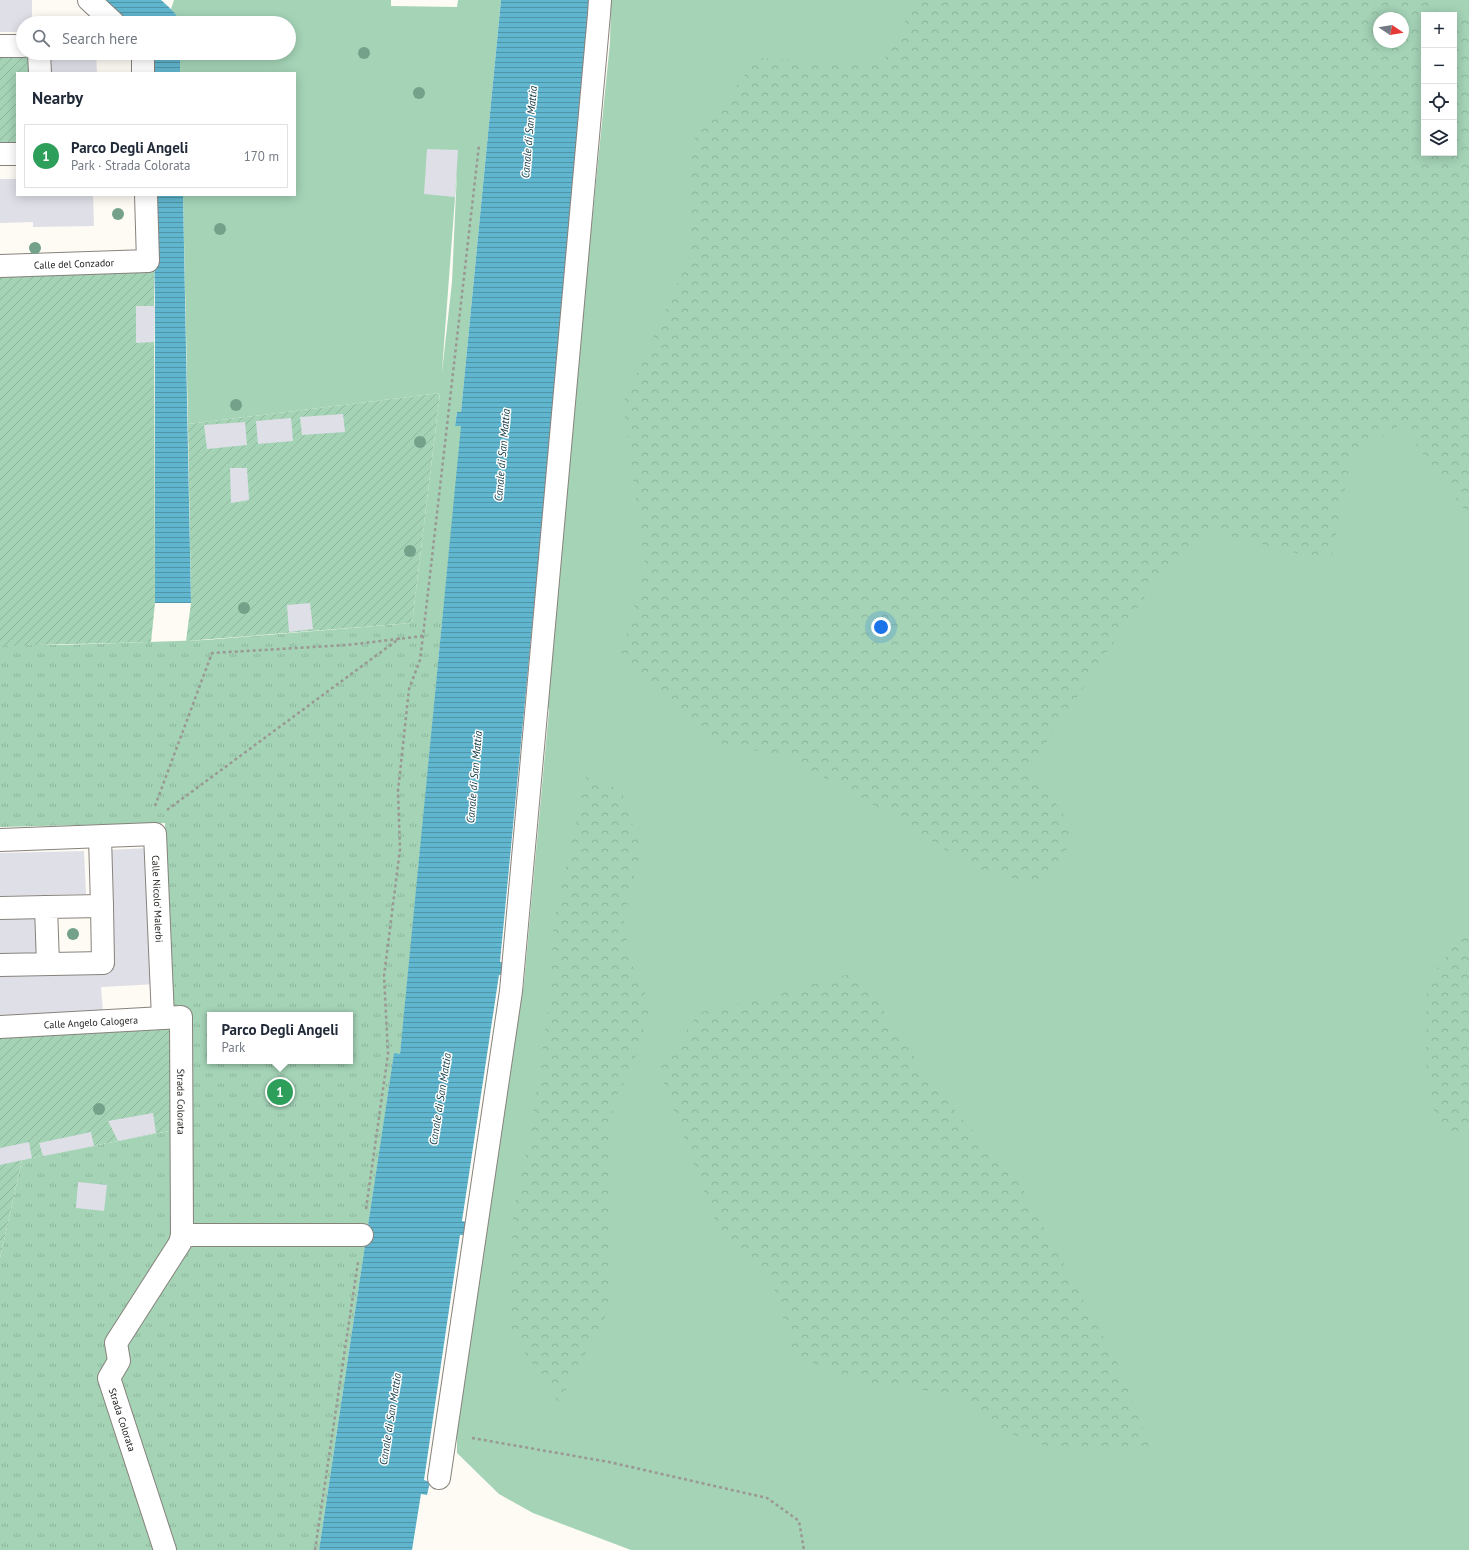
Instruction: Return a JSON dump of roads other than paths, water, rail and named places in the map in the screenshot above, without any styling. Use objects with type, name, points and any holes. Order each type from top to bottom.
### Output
[{"type":"street","points":[[89,0],[106,16]]},
{"type":"street","points":[[439,1478],[511,991],[600,0]]},
{"type":"street","points":[[0,46],[16,46]]},
{"type":"street","points":[[40,60],[40,72]]},
{"type":"street","points":[[143,60],[143,72]]},
{"type":"street","points":[[0,154],[16,154]]},
{"type":"street","name":"Calle del Conzador","points":[[0,266],[148,260],[146,196]]},
{"type":"street","name":"Calle Nicolo' Malerbi","points":[[0,840],[155,834],[172,1018]]},
{"type":"street","points":[[0,966],[103,962],[100,837]]},
{"type":"street","points":[[0,908],[102,906]]},
{"type":"street","points":[[46,907],[48,964]]},
{"type":"street","name":"Calle Angelo Calogera","points":[[0,1027],[172,1018]]},
{"type":"street","name":"Strada Colorata","points":[[165,1550],[109,1378],[118,1361],[116,1343],[180,1243],[182,1234],[172,1018]]},
{"type":"street","points":[[182,1234],[362,1235]]},
{"type":"water","points":[[100,0],[161,0],[177,16],[117,16]]},
{"type":"water","name":"Canale di San Mattia","points":[[501,0],[590,0],[586,64],[500,962],[507,963],[506,975],[499,975],[462,1221],[470,1223],[467,1235],[460,1235],[424,1480],[430,1482],[427,1495],[421,1494],[412,1550],[319,1550],[394,1053],[400,1054],[461,426],[455,426],[457,412],[461,412]]},
{"type":"water","points":[[150,60],[180,60],[180,72],[151,72]]},
{"type":"water","points":[[153,196],[183,196],[191,603],[155,603],[155,306]]},
{"type":"place","name":"Parco Degli Angeli","points":[[280,1092]]}]
